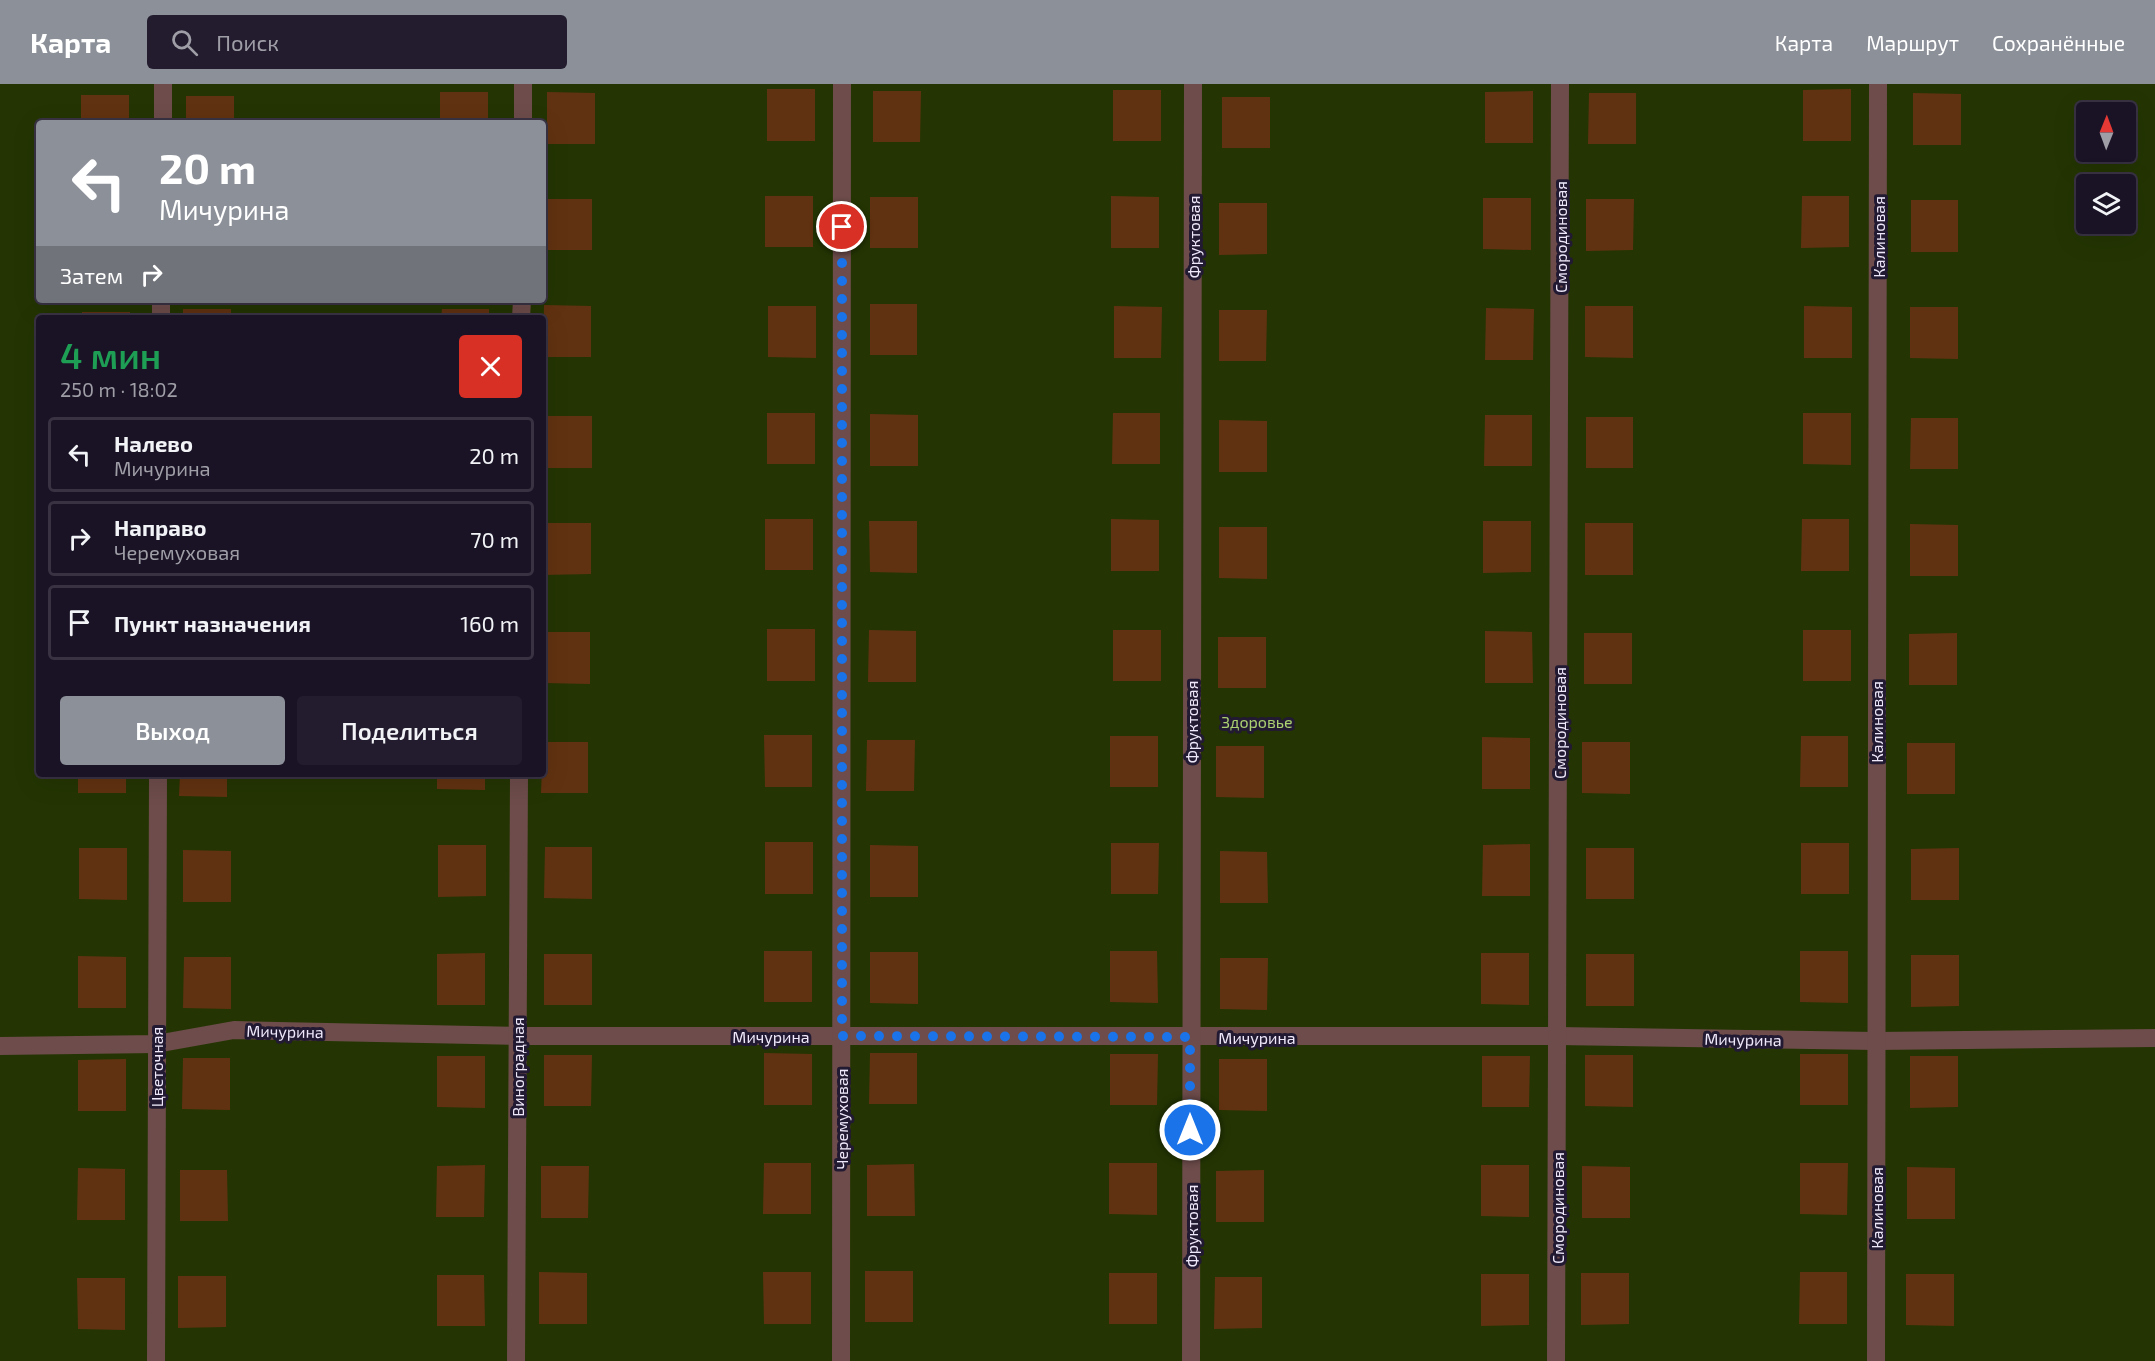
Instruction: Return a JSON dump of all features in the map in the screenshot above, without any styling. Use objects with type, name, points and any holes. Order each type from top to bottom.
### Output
[{"type":"street","points":[[162,120],[163,84]]},
{"type":"street","points":[[523,84],[523,120]]},
{"type":"street","name":"Черемуховая","points":[[841,1361],[842,84]]},
{"type":"street","name":"Фруктовая","points":[[1191,1361],[1193,84]]},
{"type":"street","name":"Смородиновая","points":[[1556,1361],[1560,84]]},
{"type":"street","name":"Калиновая","points":[[1876,1361],[1878,84]]},
{"type":"street","name":"Цветочная","points":[[156,1361],[158,777]]},
{"type":"street","name":"Виноградная","points":[[516,1361],[519,777]]},
{"type":"street","name":"Мичурина","points":[[0,1046],[156,1044],[234,1030],[518,1036],[1558,1036],[1876,1041],[2155,1038]]},
{"type":"green space","name":"Здоровье","points":[[0,84],[2155,84],[2155,1361],[0,1361]]},
{"type":"building","points":[[767,89],[815,89],[815,141],[767,141]]},
{"type":"building","points":[[1851,89],[1851,141],[1803,141],[1803,90]]},
{"type":"building","points":[[1113,90],[1161,90],[1161,141],[1113,141]]},
{"type":"building","points":[[873,91],[921,91],[920,142],[873,142]]},
{"type":"building","points":[[1533,91],[1533,143],[1485,143],[1485,92]]},
{"type":"building","points":[[440,92],[488,92],[488,120],[440,120]]},
{"type":"building","points":[[547,92],[595,93],[595,144],[547,144]]},
{"type":"building","points":[[1589,93],[1636,93],[1636,144],[1588,144]]},
{"type":"building","points":[[1913,93],[1961,94],[1961,145],[1913,145]]},
{"type":"building","points":[[81,95],[129,95],[129,120],[81,120]]},
{"type":"building","points":[[186,96],[234,96],[234,120],[186,120]]},
{"type":"building","points":[[1222,97],[1270,97],[1270,148],[1222,148]]},
{"type":"building","points":[[765,196],[813,196],[813,247],[765,247]]},
{"type":"building","points":[[1111,196],[1159,197],[1159,248],[1111,248]]},
{"type":"building","points":[[1802,196],[1849,196],[1849,247],[1801,248]]},
{"type":"building","points":[[870,197],[918,197],[918,248],[870,248]]},
{"type":"building","points":[[1483,198],[1531,198],[1531,250],[1483,249]]},
{"type":"building","points":[[546,199],[592,199],[592,250],[546,250]]},
{"type":"building","points":[[1586,199],[1634,199],[1633,250],[1586,251]]},
{"type":"building","points":[[1911,200],[1958,200],[1958,252],[1911,252]]},
{"type":"building","points":[[1219,203],[1267,203],[1267,254],[1219,255]]},
{"type":"building","points":[[870,304],[917,304],[917,355],[870,355]]},
{"type":"building","points":[[544,305],[591,306],[591,357],[546,357],[546,315],[544,315]]},
{"type":"building","points":[[768,306],[816,306],[816,358],[768,357]]},
{"type":"building","points":[[1114,306],[1162,307],[1161,358],[1114,358]]},
{"type":"building","points":[[1585,306],[1633,306],[1633,358],[1585,357]]},
{"type":"building","points":[[1804,306],[1852,307],[1852,358],[1804,358]]},
{"type":"building","points":[[1910,307],[1958,307],[1958,359],[1910,358]]},
{"type":"building","points":[[1486,308],[1534,309],[1533,360],[1485,360]]},
{"type":"building","points":[[183,309],[231,309],[231,315],[183,315]]},
{"type":"building","points":[[442,309],[489,309],[489,315],[441,315]]},
{"type":"building","points":[[1219,310],[1267,310],[1266,361],[1219,361]]},
{"type":"building","points":[[82,312],[130,312],[130,315],[82,315]]},
{"type":"building","points":[[767,413],[815,413],[815,464],[767,464]]},
{"type":"building","points":[[1113,413],[1160,413],[1160,464],[1112,464]]},
{"type":"building","points":[[1803,413],[1851,413],[1851,465],[1803,464]]},
{"type":"building","points":[[870,414],[918,415],[918,466],[870,466]]},
{"type":"building","points":[[1485,415],[1532,415],[1532,466],[1484,466]]},
{"type":"building","points":[[546,416],[592,416],[592,468],[546,468]]},
{"type":"building","points":[[1586,417],[1633,417],[1633,468],[1586,468]]},
{"type":"building","points":[[1911,418],[1958,418],[1958,469],[1910,469]]},
{"type":"building","points":[[1219,420],[1267,421],[1267,472],[1219,472]]},
{"type":"building","points":[[765,519],[813,519],[813,570],[765,570]]},
{"type":"building","points":[[1111,519],[1159,520],[1159,571],[1111,571]]},
{"type":"building","points":[[1802,519],[1849,519],[1849,571],[1801,571]]},
{"type":"building","points":[[869,521],[917,521],[917,573],[870,572]]},
{"type":"building","points":[[1483,521],[1531,521],[1531,572],[1483,573]]},
{"type":"building","points":[[546,523],[591,523],[591,574],[546,575]]},
{"type":"building","points":[[1585,523],[1633,523],[1633,575],[1585,575]]},
{"type":"building","points":[[1910,524],[1958,525],[1958,576],[1910,576]]},
{"type":"building","points":[[1219,527],[1267,527],[1267,579],[1219,578]]},
{"type":"building","points":[[767,629],[815,629],[815,681],[767,681]]},
{"type":"building","points":[[869,630],[916,631],[916,682],[868,682]]},
{"type":"building","points":[[1113,630],[1161,630],[1161,681],[1113,681]]},
{"type":"building","points":[[1803,630],[1851,630],[1851,681],[1803,681]]},
{"type":"building","points":[[1485,631],[1532,632],[1533,683],[1485,683]]},
{"type":"building","points":[[546,632],[590,632],[590,684],[546,683]]},
{"type":"building","points":[[1584,633],[1632,633],[1632,684],[1584,684]]},
{"type":"building","points":[[1957,633],[1957,685],[1909,685],[1909,634]]},
{"type":"building","points":[[1218,637],[1266,637],[1266,688],[1218,688]]},
{"type":"building","points":[[764,735],[812,735],[812,787],[765,787]]},
{"type":"building","points":[[1110,736],[1158,736],[1158,787],[1110,787]]},
{"type":"building","points":[[1801,736],[1848,736],[1848,787],[1800,787]]},
{"type":"building","points":[[1482,737],[1530,738],[1530,789],[1482,789]]},
{"type":"building","points":[[867,740],[915,740],[914,791],[866,791]]},
{"type":"building","points":[[546,742],[588,742],[588,793],[541,793],[542,777],[546,777]]},
{"type":"building","points":[[1582,742],[1630,742],[1630,794],[1582,793]]},
{"type":"building","points":[[1907,743],[1955,743],[1955,794],[1907,794]]},
{"type":"building","points":[[1216,746],[1264,746],[1264,798],[1216,797]]},
{"type":"building","points":[[78,777],[126,777],[126,793],[78,793]]},
{"type":"building","points":[[180,777],[227,777],[227,797],[179,796]]},
{"type":"building","points":[[437,777],[485,777],[485,790],[437,789]]},
{"type":"building","points":[[765,842],[813,842],[813,894],[765,894]]},
{"type":"building","points":[[1111,843],[1159,843],[1158,894],[1111,894]]},
{"type":"building","points":[[1801,843],[1849,843],[1849,894],[1801,894]]},
{"type":"building","points":[[1530,844],[1530,896],[1482,896],[1483,845]]},
{"type":"building","points":[[438,845],[486,845],[486,896],[438,897]]},
{"type":"building","points":[[870,845],[918,846],[918,897],[870,897]]},
{"type":"building","points":[[545,847],[592,847],[592,899],[544,898]]},
{"type":"building","points":[[79,848],[127,848],[127,900],[79,899]]},
{"type":"building","points":[[1586,848],[1634,848],[1634,899],[1586,899]]},
{"type":"building","points":[[1959,848],[1959,900],[1911,900],[1911,849]]},
{"type":"building","points":[[183,850],[231,851],[231,902],[183,902]]},
{"type":"building","points":[[1220,851],[1267,852],[1268,903],[1220,903]]},
{"type":"building","points":[[764,951],[812,951],[812,1002],[764,1002]]},
{"type":"building","points":[[1110,951],[1157,951],[1158,1003],[1110,1002]]},
{"type":"building","points":[[1800,951],[1848,951],[1848,1003],[1800,1002]]},
{"type":"building","points":[[870,952],[918,952],[918,1004],[870,1003]]},
{"type":"building","points":[[485,953],[485,1005],[437,1005],[437,954]]},
{"type":"building","points":[[1481,953],[1529,953],[1529,1005],[1481,1004]]},
{"type":"building","points":[[544,954],[592,954],[592,1005],[544,1005]]},
{"type":"building","points":[[1586,954],[1634,954],[1634,1006],[1586,1006]]},
{"type":"building","points":[[1911,955],[1959,955],[1959,1006],[1911,1007]]},
{"type":"building","points":[[78,956],[126,957],[126,1008],[78,1008]]},
{"type":"building","points":[[184,957],[231,957],[231,1009],[183,1008]]},
{"type":"building","points":[[1220,958],[1268,958],[1267,1010],[1220,1009]]},
{"type":"building","points":[[764,1053],[812,1054],[812,1105],[764,1105]]},
{"type":"building","points":[[870,1053],[917,1053],[917,1104],[869,1104]]},
{"type":"building","points":[[1110,1054],[1158,1054],[1157,1105],[1110,1105]]},
{"type":"building","points":[[1800,1054],[1848,1054],[1848,1105],[1800,1105]]},
{"type":"building","points":[[544,1055],[592,1055],[591,1106],[544,1106]]},
{"type":"building","points":[[1585,1055],[1633,1055],[1633,1107],[1585,1106]]},
{"type":"building","points":[[437,1056],[485,1056],[485,1108],[437,1107]]},
{"type":"building","points":[[1482,1056],[1530,1056],[1529,1107],[1482,1107]]},
{"type":"building","points":[[1910,1056],[1958,1056],[1958,1107],[1910,1108]]},
{"type":"building","points":[[183,1058],[230,1058],[230,1110],[182,1109]]},
{"type":"building","points":[[126,1059],[126,1111],[78,1111],[78,1060]]},
{"type":"building","points":[[1219,1059],[1267,1059],[1267,1111],[1219,1110]]},
{"type":"building","points":[[764,1163],[811,1163],[811,1214],[763,1214]]},
{"type":"building","points":[[1109,1163],[1157,1163],[1157,1215],[1109,1214]]},
{"type":"building","points":[[1800,1163],[1848,1163],[1847,1215],[1800,1214]]},
{"type":"building","points":[[914,1164],[915,1216],[867,1216],[867,1165]]},
{"type":"building","points":[[485,1165],[484,1217],[436,1217],[437,1166]]},
{"type":"building","points":[[1481,1165],[1529,1165],[1529,1217],[1481,1216]]},
{"type":"building","points":[[541,1166],[589,1166],[588,1218],[541,1218]]},
{"type":"building","points":[[1582,1166],[1630,1167],[1630,1218],[1582,1218]]},
{"type":"building","points":[[1907,1167],[1955,1168],[1955,1219],[1907,1219]]},
{"type":"building","points":[[78,1168],[125,1169],[125,1220],[77,1220]]},
{"type":"building","points":[[180,1170],[227,1170],[228,1221],[180,1221]]},
{"type":"building","points":[[1264,1170],[1264,1222],[1216,1222],[1216,1171]]},
{"type":"building","points":[[865,1271],[913,1271],[913,1322],[865,1322]]},
{"type":"building","points":[[539,1272],[587,1273],[587,1324],[539,1324]]},
{"type":"building","points":[[763,1272],[811,1272],[811,1324],[764,1324]]},
{"type":"building","points":[[1800,1272],[1847,1272],[1847,1324],[1799,1324]]},
{"type":"building","points":[[1109,1273],[1157,1273],[1157,1324],[1109,1324]]},
{"type":"building","points":[[1581,1273],[1629,1273],[1629,1324],[1581,1325]]},
{"type":"building","points":[[1481,1274],[1529,1274],[1529,1325],[1481,1326]]},
{"type":"building","points":[[1906,1274],[1954,1274],[1954,1326],[1906,1325]]},
{"type":"building","points":[[437,1275],[484,1275],[485,1326],[437,1326]]},
{"type":"building","points":[[178,1276],[226,1276],[226,1327],[178,1328]]},
{"type":"building","points":[[1215,1277],[1262,1277],[1262,1328],[1214,1329]]},
{"type":"building","points":[[77,1278],[125,1278],[125,1330],[78,1329]]},
{"type":"route","points":[[842,227],[842,1036],[1190,1037],[1190,1130]]}]
